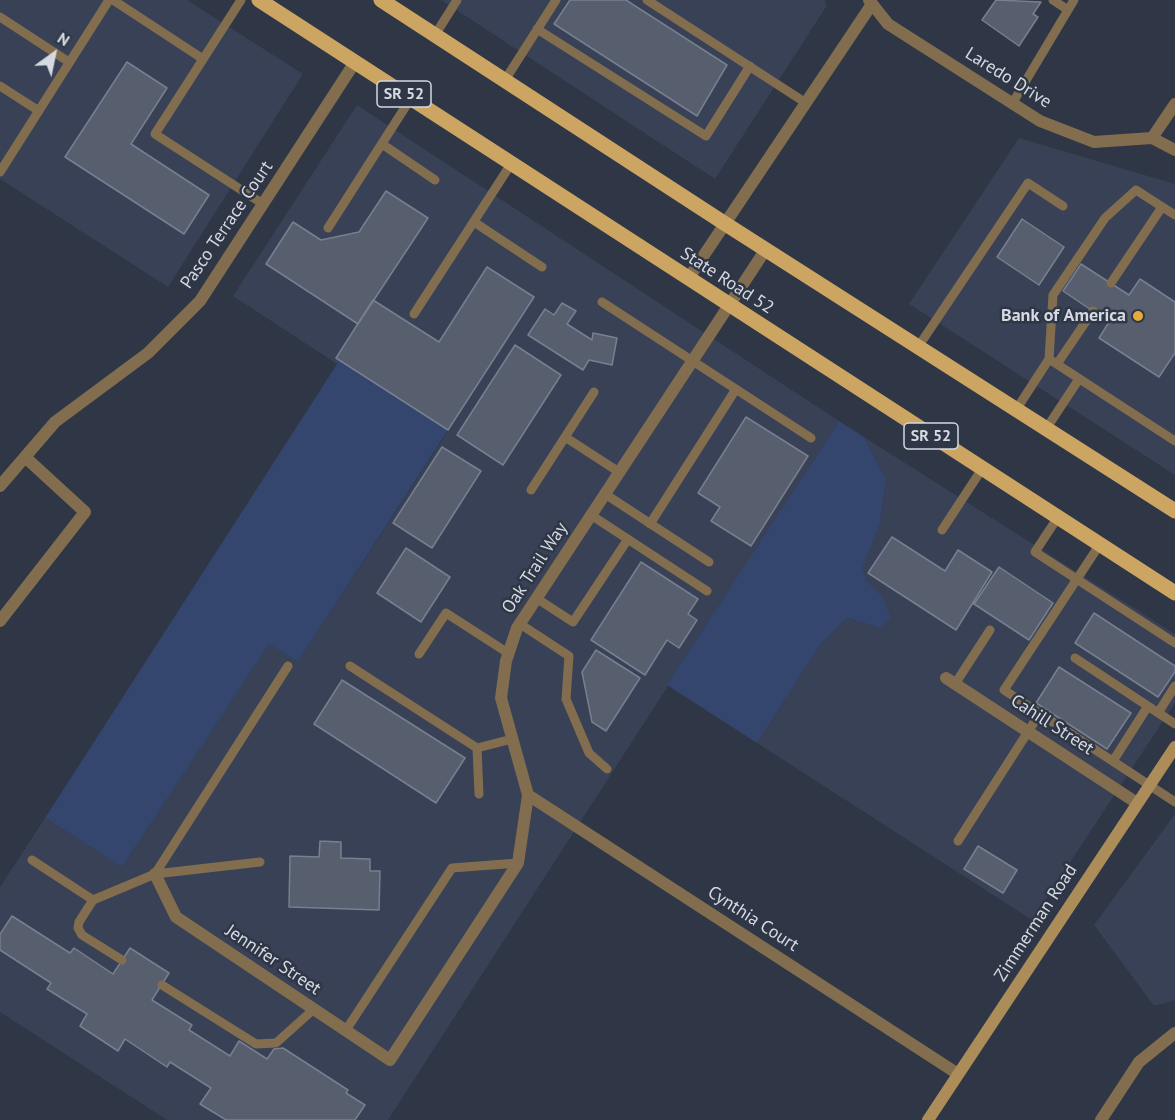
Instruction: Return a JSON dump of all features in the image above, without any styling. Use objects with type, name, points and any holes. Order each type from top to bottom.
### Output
[{"type":"main road","name":"State Road 52","points":[[259,0],[728,306],[1175,593]]},
{"type":"main road","points":[[381,0],[724,224],[1175,511]]},
{"type":"street","name":"Laredo Drive","points":[[688,279],[871,2],[888,24],[1040,121],[1094,142],[1152,138]]},
{"type":"street","name":"Pasco Terrace Court","points":[[0,486],[55,423],[148,352],[200,301],[355,62]]},
{"type":"street","points":[[1175,104],[1152,138],[1175,150]]},
{"type":"street","name":"Oak Trail Way","points":[[390,1060],[518,863],[528,795],[501,698],[508,654],[519,624],[766,249]]},
{"type":"street","points":[[0,621],[84,512],[25,457]]},
{"type":"street","name":"Cahill Street","points":[[951,681],[1137,803]]},
{"type":"street","name":"Zimmerman Road","points":[[928,1120],[1175,747]]},
{"type":"street","name":"Cynthia Court","points":[[528,795],[958,1074]]},
{"type":"street","name":"Jennifer Street","points":[[155,874],[176,917],[390,1060]]},
{"type":"street","points":[[1101,1120],[1139,1062],[1175,1033]]},
{"type":"lane","points":[[0,172],[4,157],[39,111],[111,0],[203,59]]},
{"type":"lane","points":[[241,0],[154,134],[263,204]]},
{"type":"lane","points":[[435,35],[457,0]]},
{"type":"lane","points":[[505,80],[556,0]]},
{"type":"lane","points":[[647,0],[806,103]]},
{"type":"lane","points":[[1053,0],[1068,10]]},
{"type":"lane","points":[[1012,104],[1074,0]]},
{"type":"lane","points":[[0,17],[69,62]]},
{"type":"lane","points":[[537,30],[706,136],[750,66]]},
{"type":"lane","points":[[0,86],[39,111]]},
{"type":"lane","points":[[328,228],[411,98]]},
{"type":"lane","points":[[382,144],[435,180]]},
{"type":"lane","points":[[414,314],[511,164]]},
{"type":"lane","points":[[918,347],[1028,183],[1063,206]]},
{"type":"lane","points":[[1053,362],[1053,295],[1105,218],[1136,190],[1175,215]]},
{"type":"lane","points":[[1111,283],[1162,207]]},
{"type":"lane","points":[[474,222],[542,267]]},
{"type":"lane","points":[[602,302],[810,438]]},
{"type":"lane","points":[[1016,410],[1093,311]]},
{"type":"lane","points":[[1053,362],[1174,438]]},
{"type":"lane","points":[[1046,429],[1079,379]]},
{"type":"lane","points":[[650,524],[736,389]]},
{"type":"lane","points":[[531,490],[594,392]]},
{"type":"lane","points":[[565,437],[619,472]]},
{"type":"lane","points":[[942,530],[982,469]]},
{"type":"lane","points":[[605,494],[709,562]]},
{"type":"lane","points":[[591,515],[707,591]]},
{"type":"lane","points":[[1058,517],[1035,552],[1175,643]]},
{"type":"lane","points":[[536,598],[573,622],[627,539]]},
{"type":"lane","points":[[1100,544],[1004,690],[1175,802]]},
{"type":"lane","points":[[419,654],[446,613],[508,654]]},
{"type":"lane","points":[[519,624],[569,656],[566,699],[589,753],[607,769]]},
{"type":"lane","points":[[951,681],[990,630]]},
{"type":"lane","points":[[1075,658],[1175,724]]},
{"type":"lane","points":[[155,874],[288,666]]},
{"type":"lane","points":[[350,666],[477,747],[512,739]]},
{"type":"lane","points":[[1158,713],[1175,686]]},
{"type":"lane","points":[[1113,761],[1148,706]]},
{"type":"lane","points":[[958,841],[1040,713]]},
{"type":"lane","points":[[477,747],[479,794]]},
{"type":"lane","points":[[32,860],[93,900]]},
{"type":"lane","points":[[122,960],[82,935],[78,928],[79,922],[93,900],[155,874],[260,862]]},
{"type":"lane","points":[[346,1030],[452,868],[518,863]]},
{"type":"lane","points":[[162,985],[255,1044],[276,1043],[314,1009]]},
{"type":"shaded area","points":[[0,0],[187,0],[303,74],[168,287],[0,179]]},
{"type":"shaded area","points":[[441,0],[825,0],[826,7],[715,179]]},
{"type":"shaded area","points":[[357,105],[839,421],[388,1120],[167,1120],[0,1012],[0,887],[45,818],[122,867],[269,643],[298,662],[448,431],[337,359],[337,364],[233,296]]},
{"type":"shaded area","points":[[1019,138],[1175,184],[1175,475],[909,304]]},
{"type":"shaded area","points":[[336,358],[448,430],[298,662],[269,644],[122,867],[45,818],[337,364]]},
{"type":"shaded area","points":[[839,421],[864,437],[886,480],[880,524],[863,567],[866,580],[882,596],[891,618],[880,628],[847,618],[821,644],[757,743],[667,685]]},
{"type":"shaded area","points":[[864,437],[1175,634],[1175,703],[1032,920],[757,743],[821,644],[847,618],[880,628],[882,596],[866,580],[863,566],[880,524],[886,481]]},
{"type":"shaded area","points":[[1175,814],[1175,1000],[1154,1006],[1094,925]]},
{"type":"building","points":[[570,0],[626,0],[727,65],[697,116],[554,24]]},
{"type":"building","points":[[996,0],[1041,2],[1033,14],[1038,17],[1019,46],[982,20]]},
{"type":"building","points":[[127,62],[167,88],[131,144],[209,195],[184,234],[65,157]]},
{"type":"building","points":[[386,191],[428,218],[358,324],[266,264],[293,222],[321,240],[359,232]]},
{"type":"building","points":[[1022,219],[1064,247],[1039,285],[997,257]]},
{"type":"building","name":"Bank of America","points":[[1081,264],[1129,295],[1140,279],[1175,302],[1175,353],[1159,377],[1099,338],[1109,322],[1063,291]]},
{"type":"building","points":[[487,267],[534,297],[448,430],[336,358],[373,300],[439,342]]},
{"type":"building","points":[[562,303],[576,311],[567,324],[592,340],[593,333],[617,338],[612,365],[589,360],[583,370],[528,335],[545,309],[554,315]]},
{"type":"building","points":[[515,345],[561,375],[503,465],[457,435]]},
{"type":"building","points":[[746,417],[808,456],[751,546],[711,521],[720,507],[698,493]]},
{"type":"building","points":[[442,447],[481,471],[432,548],[393,523]]},
{"type":"building","points":[[892,537],[945,571],[958,550],[992,572],[956,630],[868,573]]},
{"type":"building","points":[[406,548],[450,577],[421,622],[377,593]]},
{"type":"building","points":[[641,562],[698,599],[688,614],[697,620],[679,648],[667,640],[645,675],[591,640]]},
{"type":"building","points":[[999,567],[1053,603],[1029,640],[974,604]]},
{"type":"building","points":[[1094,613],[1175,666],[1175,672],[1158,697],[1075,643]]},
{"type":"building","points":[[596,650],[640,678],[606,731],[592,722],[582,672]]},
{"type":"building","points":[[1059,667],[1131,713],[1107,749],[1036,703]]},
{"type":"building","points":[[342,680],[465,758],[436,803],[314,724]]},
{"type":"building","points":[[320,841],[341,842],[341,858],[370,859],[370,871],[380,871],[379,910],[289,907],[290,856],[319,857]]},
{"type":"building","points":[[978,846],[1017,870],[1003,893],[964,869]]},
{"type":"building","points":[[12,916],[70,953],[74,948],[113,974],[130,948],[169,973],[152,1000],[192,1025],[189,1030],[230,1056],[239,1041],[267,1059],[274,1049],[283,1048],[348,1090],[346,1093],[365,1105],[355,1120],[226,1120],[200,1104],[211,1088],[170,1062],[167,1067],[125,1039],[118,1051],[80,1026],[87,1014],[47,989],[51,983],[0,950],[0,934]]},
{"type":"place","name":"Bank of America","points":[[1138,316]]}]
